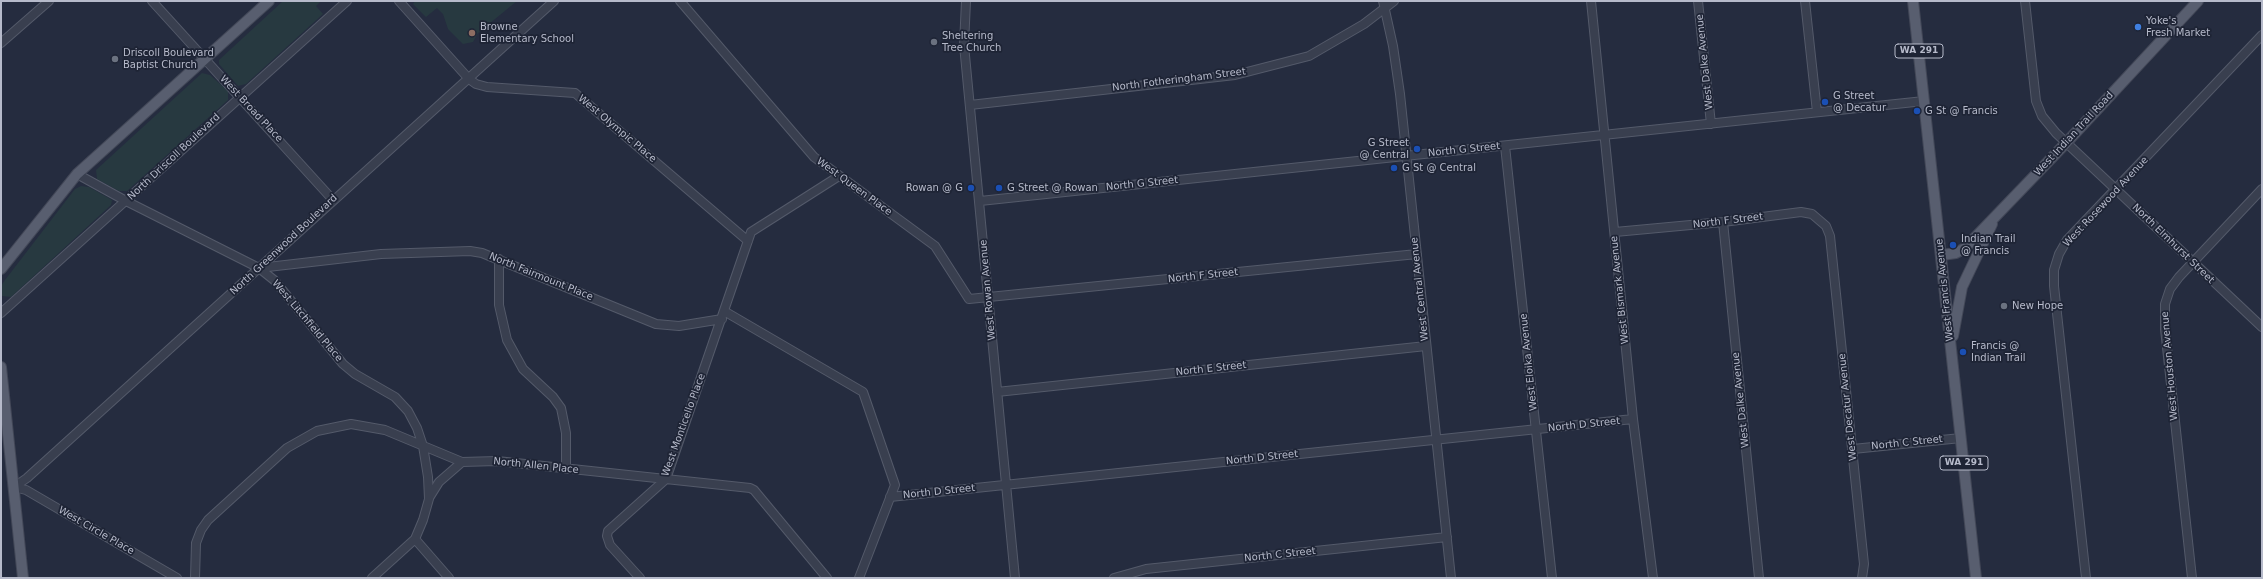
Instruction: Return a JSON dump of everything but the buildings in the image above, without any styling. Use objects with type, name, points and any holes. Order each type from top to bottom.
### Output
[{"type":"main road","points":[[1,269],[78,174],[270,1]]},
{"type":"main road","name":"West Francis Avenue","points":[[1914,1],[1976,578]]},
{"type":"main road","name":"West Indian Trail Road","points":[[1942,255],[1956,252],[1965,248],[2066,143],[2198,1]]},
{"type":"main road","points":[[1951,348],[1962,287],[1997,216]]},
{"type":"main road","points":[[1,367],[23,578]]},
{"type":"street","points":[[1,43],[49,1]]},
{"type":"street","name":"West Broad Place","points":[[152,1],[333,200]]},
{"type":"street","name":"North Driscoll Boulevard","points":[[1,313],[347,1]]},
{"type":"street","name":"West Olympic Place","points":[[399,1],[468,79],[476,84],[487,87],[575,93],[748,241]]},
{"type":"street","name":"North Greenwood Boulevard","points":[[14,487],[27,478],[554,1]]},
{"type":"street","name":"West Queen Place","points":[[680,1],[814,157],[935,246],[965,296],[973,300],[989,298]]},
{"type":"street","name":"West Rowan Avenue","points":[[966,1],[964,45],[1015,578]]},
{"type":"street","name":"North Fotheringham Street","points":[[970,105],[1235,75],[1309,56],[1364,24],[1384,4],[1394,1]]},
{"type":"street","name":"West Bismark Avenue","points":[[1591,1],[1633,419],[1653,578]]},
{"type":"street","name":"West Dalke Avenue","points":[[1698,1],[1711,124]]},
{"type":"street","points":[[1805,1],[1817,112]]},
{"type":"street","name":"North Elmhurst Street","points":[[2025,1],[2036,101],[2042,116],[2066,143],[2192,263],[2262,327]]},
{"type":"street","name":"West Central Avenue","points":[[1384,4],[1394,53],[1451,578]]},
{"type":"street","name":"West Rosewood Avenue","points":[[2086,578],[2054,270],[2059,254],[2067,240],[2262,35]]},
{"type":"street","name":"North G Street","points":[[980,201],[1924,101]]},
{"type":"street","name":"West Eloika Avenue","points":[[1505,146],[1552,578]]},
{"type":"street","name":"West Litchfield Place","points":[[78,174],[126,201],[259,268],[274,280],[343,364],[395,397],[408,411],[423,446],[428,477],[429,499]]},
{"type":"street","name":"West Monticello Place","points":[[640,578],[610,545],[606,536],[608,531],[666,479],[748,241],[754,229],[839,176]]},
{"type":"street","name":"West Houston Avenue","points":[[2192,578],[2164,316],[2170,289],[2192,263],[2262,189]]},
{"type":"street","name":"North F Street","points":[[1614,232],[1723,222],[1801,212],[1812,214],[1819,218],[1826,226],[1830,236]]},
{"type":"street","name":"West Dalke Avenue","points":[[1723,222],[1759,578]]},
{"type":"street","name":"West Decatur Avenue","points":[[1830,236],[1864,564],[1862,578]]},
{"type":"street","name":"North Fairmount Place","points":[[259,268],[381,254],[470,251],[482,252],[656,324],[679,326],[723,315]]},
{"type":"street","name":"North F Street","points":[[989,298],[1417,254]]},
{"type":"street","points":[[499,259],[499,305],[507,340],[523,369],[553,397],[561,408],[566,432],[566,469]]},
{"type":"street","points":[[723,315],[862,389],[894,481],[890,497],[859,578]]},
{"type":"street","name":"North E Street","points":[[997,392],[1426,346]]},
{"type":"street","name":"North D Street","points":[[890,497],[1633,419]]},
{"type":"street","name":"North Allen Place","points":[[195,578],[196,543],[201,530],[208,520],[287,448],[302,439],[335,426],[351,424],[385,430],[462,462],[497,461],[754,490],[827,578]]},
{"type":"street","name":"North C Street","points":[[1853,449],[1961,438]]},
{"type":"street","name":"West Litchfield Place","points":[[415,539],[423,520],[429,499],[439,482],[462,462]]},
{"type":"street","name":"West Circle Place","points":[[14,487],[26,490],[177,578]]},
{"type":"street","name":"North C Street","points":[[1114,578],[1146,569],[1447,537]]},
{"type":"street","points":[[372,578],[415,539],[449,578]]},
{"type":"shaded area","points":[[283,1],[321,1],[316,6],[323,14],[246,84],[238,86],[219,64],[219,60]]},
{"type":"shaded area","points":[[415,1],[517,1],[478,33],[473,42],[463,44],[448,29],[443,14],[437,8],[426,17],[413,4]]},
{"type":"shaded area","points":[[202,73],[210,75],[228,91],[228,100],[127,191],[119,191],[97,179],[96,170]]},
{"type":"shaded area","points":[[81,186],[89,187],[112,200],[111,205],[11,297],[2,296],[1,286],[5,280],[75,189]]},
{"type":"place","name":"Yoke's Fresh Market","points":[[2138,27]]},
{"type":"place","name":"Browne Elementary School","points":[[472,33]]},
{"type":"place","name":"Sheltering Tree Church","points":[[934,42]]},
{"type":"place","name":"Driscoll Boulevard Baptist Church","points":[[115,59]]},
{"type":"place","name":"G Street @ Decatur","points":[[1825,102]]},
{"type":"place","name":"G St @ Francis","points":[[1917,111]]},
{"type":"place","name":"G Street @ Central","points":[[1417,149]]},
{"type":"place","name":"G St @ Central","points":[[1394,168]]},
{"type":"place","name":"Rowan @ G","points":[[971,188]]},
{"type":"place","name":"G Street @ Rowan","points":[[999,188]]},
{"type":"place","name":"Indian Trail @ Francis","points":[[1953,245]]},
{"type":"place","name":"New Hope","points":[[2004,306]]},
{"type":"place","name":"Francis @ Indian Trail","points":[[1963,352]]}]
